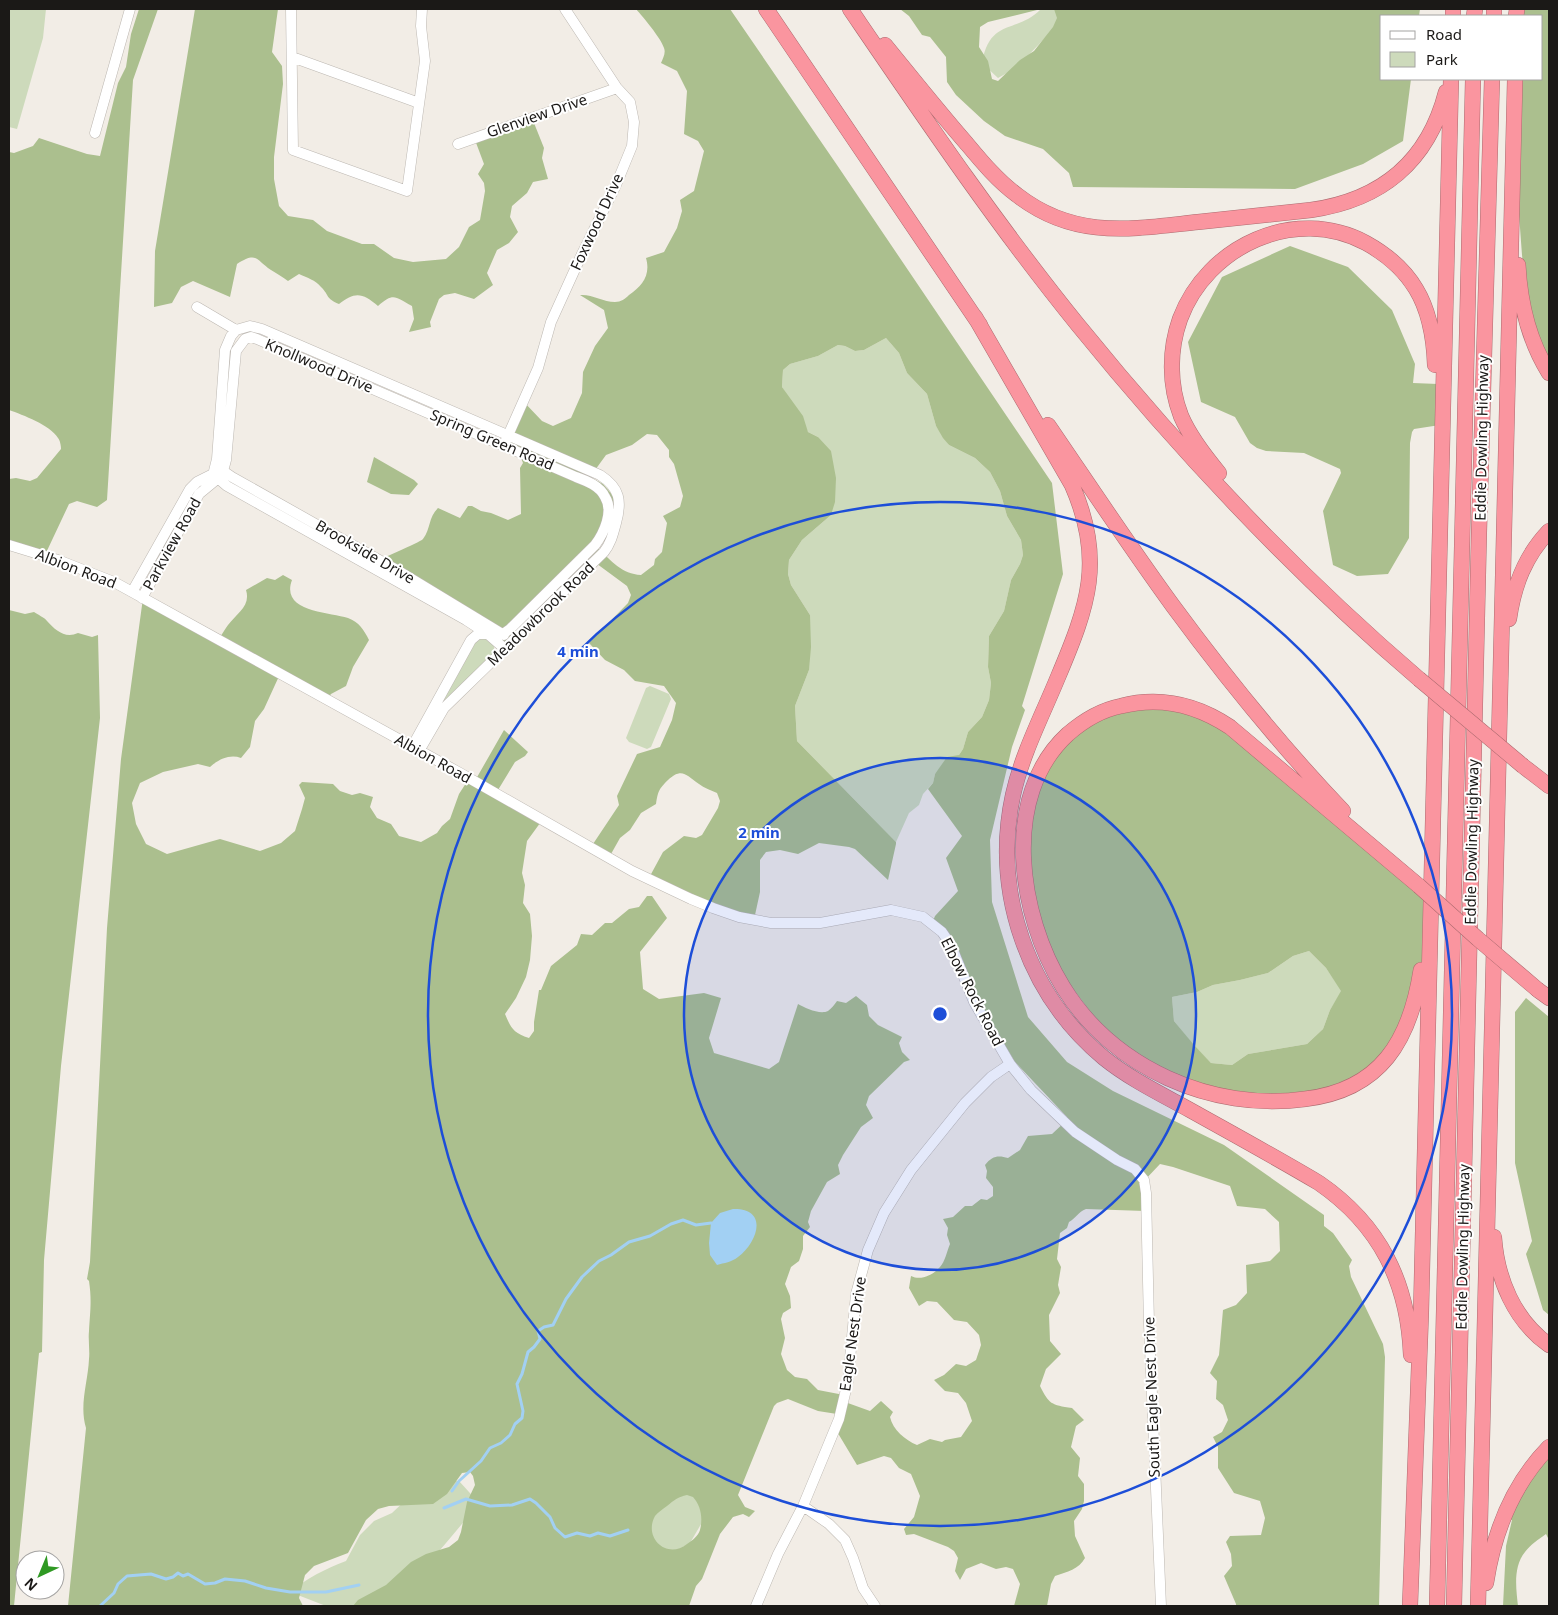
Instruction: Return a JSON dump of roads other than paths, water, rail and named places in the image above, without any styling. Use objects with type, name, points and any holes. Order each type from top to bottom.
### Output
[{"type":"highway","points":[[766,9],[1150,574],[1244,698],[1362,830],[1415,883]]},
{"type":"highway","points":[[850,9],[961,171],[1072,317],[1126,384],[1170,434],[1284,554],[1342,610],[1418,679],[1524,761],[1549,786]]},
{"type":"highway","points":[[856,9],[958,134],[1007,187],[1030,204],[1056,217],[1076,224],[1112,230],[1138,229],[1311,210],[1338,205],[1364,196],[1388,182],[1417,154],[1438,116],[1450,80]]},
{"type":"highway","points":[[1410,1606],[1416,1469],[1431,915],[1450,80]]},
{"type":"highway","name":"Eddie Dowling Highway","points":[[1437,1606],[1473,80]]},
{"type":"highway","name":"Eddie Dowling Highway","points":[[1454,1606],[1479,533],[1492,80]]},
{"type":"highway","points":[[1478,1606],[1515,80]]},
{"type":"highway","points":[[1512,144],[1518,274],[1521,294],[1532,338],[1549,373]]},
{"type":"highway","points":[[1284,554],[1192,438],[1181,416],[1172,379],[1175,339],[1180,320],[1189,301],[1213,269],[1228,255],[1244,245],[1280,231],[1305,228],[1329,230],[1352,237],[1374,247],[1401,269],[1416,288],[1432,333],[1442,467]]},
{"type":"highway","points":[[975,317],[1072,485],[1083,514],[1089,544],[1090,576],[1082,618],[1022,763],[1010,809],[1007,840],[1009,884],[1015,916],[1025,948],[1041,982],[1062,1014],[1082,1038],[1105,1058],[1153,1090],[1319,1183],[1340,1198],[1369,1228],[1393,1269],[1406,1312],[1411,1348],[1416,1469]]},
{"type":"highway","points":[[1499,692],[1510,610],[1516,586],[1526,561],[1540,540],[1549,531]]},
{"type":"highway","points":[[1431,915],[1413,1012],[1397,1046],[1375,1070],[1347,1088],[1311,1099],[1255,1101],[1209,1093],[1169,1079],[1129,1056],[1088,1020],[1064,988],[1047,957],[1031,911],[1024,862],[1024,841],[1027,811],[1034,784],[1046,760],[1059,744],[1073,730],[1095,716],[1118,706],[1140,702],[1174,703],[1196,709],[1230,727],[1546,995]]},
{"type":"highway","points":[[1524,761],[1549,773]]},
{"type":"highway","points":[[1488,1153],[1494,1241],[1502,1282],[1521,1316],[1537,1336],[1549,1346]]},
{"type":"highway","points":[[1482,1606],[1492,1550],[1506,1511],[1527,1474],[1549,1446]]},
{"type":"street","points":[[95,133],[130,9]]},
{"type":"street","points":[[291,9],[293,150],[407,191],[425,61],[421,26],[422,9]]},
{"type":"street","name":"Foxwood Drive","points":[[504,446],[538,368],[551,322],[616,185],[632,146],[634,122],[630,102],[616,88],[565,9]]},
{"type":"street","points":[[292,57],[419,103]]},
{"type":"street","name":"Glenview Drive","points":[[458,144],[616,88]]},
{"type":"street","points":[[197,307],[236,330],[225,350],[218,472]]},
{"type":"street","name":"Spring Green Road","points":[[236,330],[250,326],[262,329],[508,436]]},
{"type":"street","name":"Knollwood Drive","points":[[218,472],[236,351],[244,339],[250,337],[257,339],[406,403]]},
{"type":"street","points":[[406,403],[410,393]]},
{"type":"street","name":"Spring Green Road","points":[[406,403],[588,482]]},
{"type":"street","name":"Meadowbrook Road","points":[[416,749],[444,708],[610,544],[620,502],[618,494],[607,480],[591,471],[508,436]]},
{"type":"street","points":[[588,482],[591,471]]},
{"type":"street","name":"Parkview Road","points":[[132,592],[190,488],[197,482],[218,472]]},
{"type":"street","name":"Parkview Road","points":[[142,598],[200,494],[218,472]]},
{"type":"street","name":"Brookside Drive","points":[[218,472],[232,477],[397,570],[503,634],[508,646]]},
{"type":"street","name":"Brookside Drive","points":[[218,472],[227,486],[466,620],[508,646]]},
{"type":"street","name":"Meadowbrook Road","points":[[416,749],[471,640],[478,634],[503,634],[510,629],[602,536],[606,525],[608,505],[606,497],[588,482]]},
{"type":"street","name":"Albion Road","points":[[9,545],[58,560],[114,582],[632,871],[713,908],[755,920],[789,924],[820,923],[868,913]]},
{"type":"street","name":"Elbow Rock Road","points":[[868,913],[891,910],[908,913],[923,917],[942,932],[951,945],[974,1002],[1010,1064],[1031,1090],[1055,1114],[1075,1132],[1136,1170],[1144,1180],[1145,1187]]},
{"type":"street","name":"Eagle Nest Drive","points":[[756,1606],[778,1554],[803,1506],[839,1419],[848,1382],[856,1294],[868,1250],[884,1213],[911,1170],[965,1103],[991,1077],[1010,1064]]},
{"type":"street","name":"South Eagle Nest Drive","points":[[1145,1187],[1161,1606]]},
{"type":"street","points":[[803,1506],[830,1524],[846,1540],[863,1588],[874,1606]]},
{"type":"water","points":[[733,1209],[744,1210],[752,1214],[756,1220],[755,1235],[745,1251],[738,1257],[717,1265],[710,1255],[711,1223],[720,1213]]},
{"type":"waterway","points":[[452,1491],[459,1481],[481,1461],[490,1448],[501,1443],[510,1435],[515,1424],[522,1418],[523,1411],[517,1384],[528,1352],[540,1339],[538,1331],[553,1325],[566,1299],[582,1277],[599,1261],[629,1242],[650,1236],[671,1224],[683,1220],[696,1225],[711,1223]]},
{"type":"waterway","points":[[444,1508],[466,1499],[490,1506],[512,1505],[530,1499],[550,1517],[555,1528],[565,1537],[577,1533],[590,1536],[598,1533],[610,1536],[628,1530]]},
{"type":"waterway","points":[[100,1606],[114,1593],[118,1584],[127,1576],[151,1574],[166,1579],[178,1573],[183,1576],[188,1574],[205,1584],[225,1579],[245,1581],[266,1588],[290,1592],[326,1592],[359,1585]]}]
